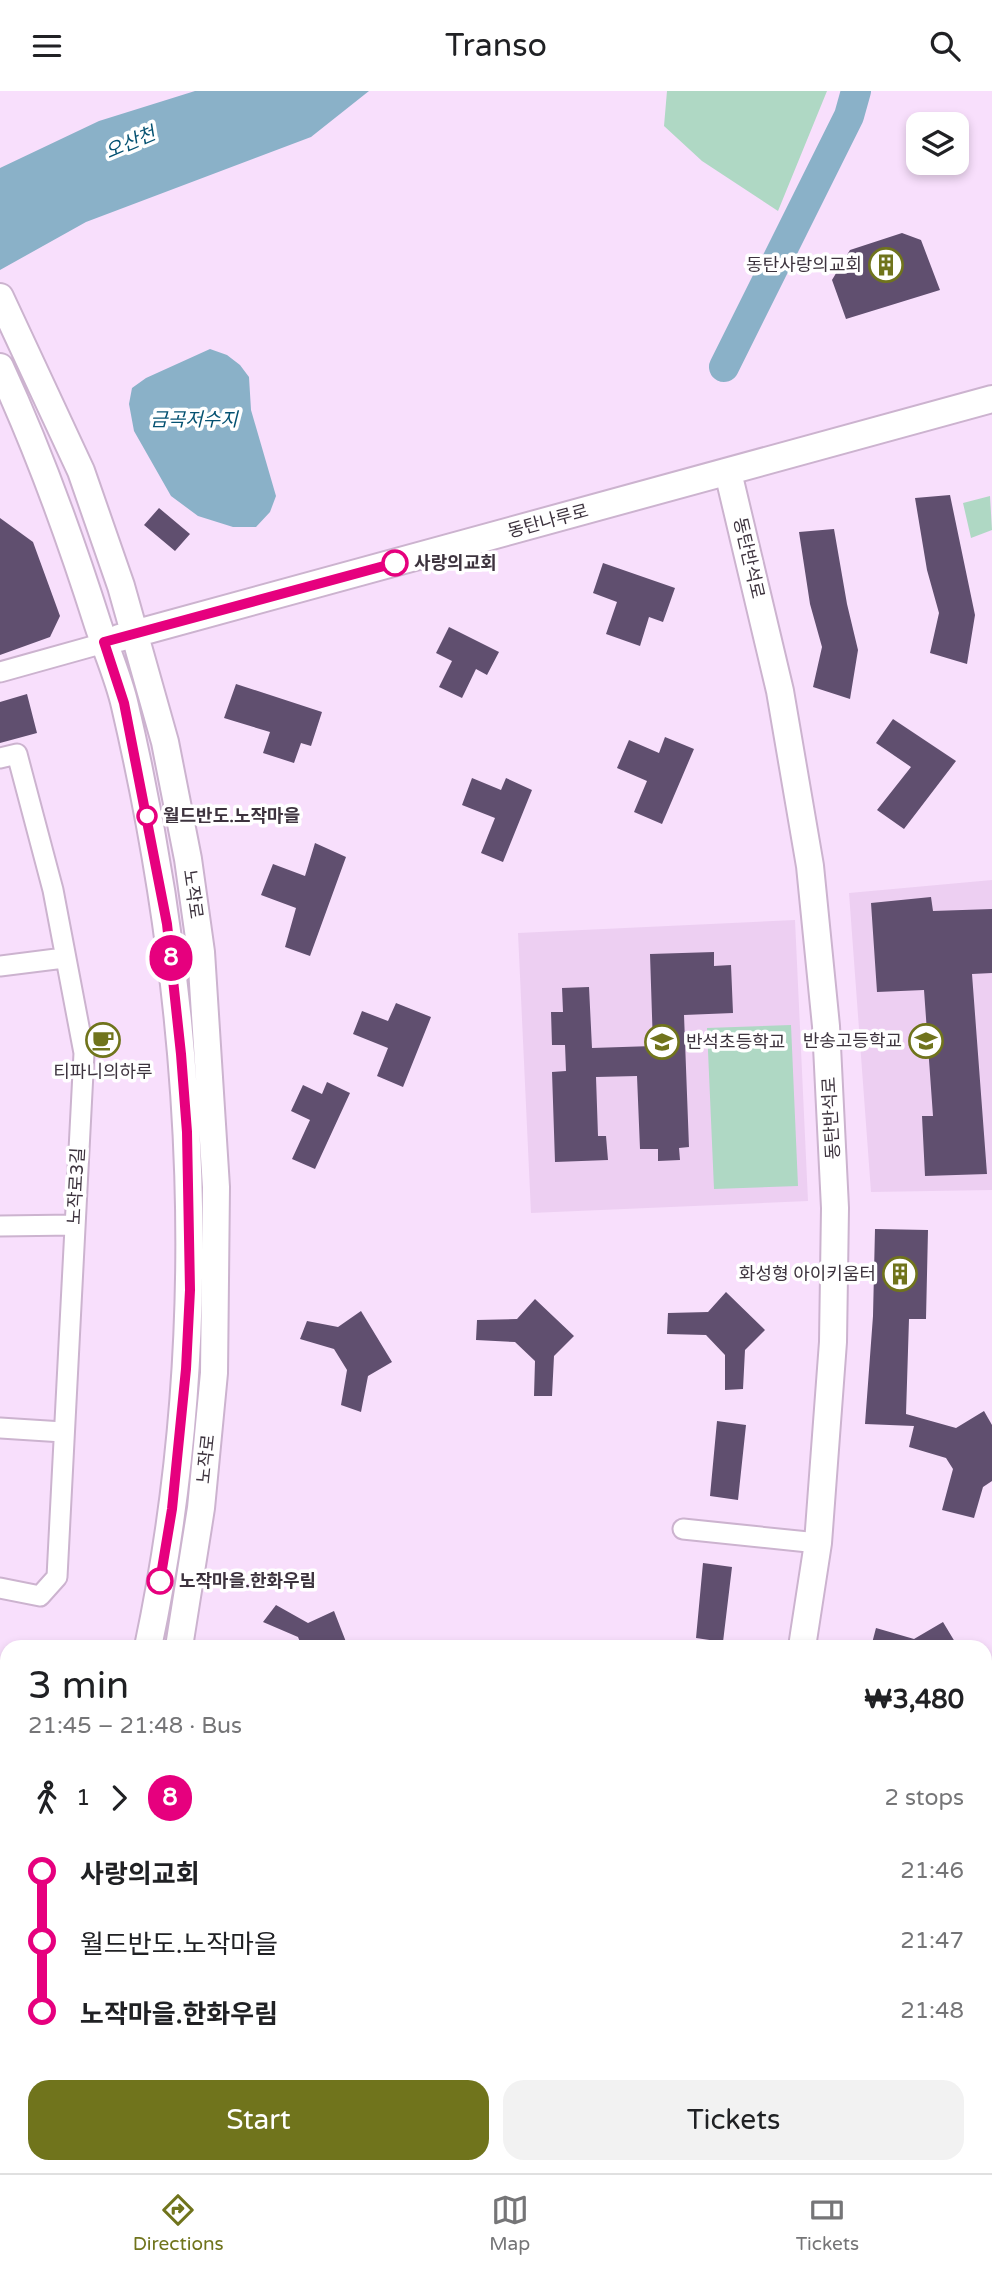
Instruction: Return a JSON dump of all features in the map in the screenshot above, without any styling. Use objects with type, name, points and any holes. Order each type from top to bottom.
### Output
[{"type":"street","name":"노작로","points":[[0,297],[81,471],[135,634],[165,742],[188,859],[201,952],[216,1187],[216,1318],[210,1427],[201,1508],[180,1640]]},
{"type":"street","name":"노작로","points":[[0,367],[30,432],[74,549],[124,703],[167,924],[187,1132],[190,1290],[186,1369],[173,1496],[150,1640]]},
{"type":"street","name":"동탄나루로","points":[[104,642],[992,399]]},
{"type":"street","name":"동탄반석로","points":[[728,472],[783,705],[810,866],[826,1026],[835,1208],[833,1342],[818,1543],[803,1640]]},
{"type":"street","points":[[74,549],[93,557],[106,540]]},
{"type":"street","points":[[0,672],[104,642]]},
{"type":"street","points":[[134,751],[138,740],[145,733],[165,742]]},
{"type":"street","name":"노작로3길","points":[[0,758],[17,754],[53,890],[84,1053],[57,1577],[40,1596],[0,1588]]},
{"type":"street","points":[[0,966],[64,958]]},
{"type":"street","points":[[0,1227],[74,1225]]},
{"type":"street","points":[[0,1428],[64,1432]]},
{"type":"street","points":[[683,1529],[818,1543]]},
{"type":"shaded area","name":"반송고등학교","points":[[992,880],[992,1190],[871,1192],[849,893]]},
{"type":"shaded area","name":"반석초등학교","points":[[795,920],[808,1201],[531,1213],[518,933]]},
{"type":"green space","points":[[667,91],[827,91],[778,211],[702,161],[664,126]]},
{"type":"green space","points":[[990,496],[992,530],[971,538],[963,503]]},
{"type":"green space","points":[[791,1025],[798,1186],[714,1189],[707,1028]]},
{"type":"water","name":"오산천","points":[[195,91],[369,91],[311,137],[86,222],[0,270],[0,168],[99,121]]},
{"type":"water","name":"금곡저수지","points":[[210,349],[227,355],[240,365],[249,377],[251,410],[276,496],[270,512],[256,527],[233,527],[198,516],[171,496],[134,431],[129,404],[132,388],[146,378]]},
{"type":"building","name":"동탄사랑의교회","points":[[902,233],[921,240],[940,290],[846,319],[832,280],[850,250]]},
{"type":"building","points":[[950,495],[975,615],[967,664],[930,653],[939,613],[927,570],[915,498]]},
{"type":"building","points":[[159,508],[190,534],[175,551],[144,525]]},
{"type":"building","points":[[0,518],[33,542],[60,616],[50,637],[0,655]]},
{"type":"building","points":[[834,529],[858,650],[850,699],[813,687],[822,647],[810,604],[799,532]]},
{"type":"building","points":[[603,563],[675,588],[663,622],[649,617],[640,646],[606,634],[617,602],[593,593]]},
{"type":"building","points":[[449,627],[499,652],[487,675],[476,669],[462,698],[439,687],[452,661],[436,653]]},
{"type":"building","points":[[236,684],[322,712],[311,746],[301,743],[294,763],[263,753],[270,732],[224,718]]},
{"type":"building","points":[[27,694],[37,733],[0,743],[0,702]]},
{"type":"building","points":[[893,719],[956,761],[904,829],[877,810],[911,767],[876,743]]},
{"type":"building","points":[[665,737],[694,749],[662,824],[634,812],[647,781],[617,768],[629,740],[659,753]]},
{"type":"building","points":[[472,778],[501,790],[506,778],[532,790],[503,862],[481,853],[495,818],[462,805]]},
{"type":"building","points":[[315,843],[346,857],[310,956],[285,947],[296,908],[261,895],[273,864],[305,876]]},
{"type":"building","name":"반송고등학교","points":[[931,897],[933,911],[992,909],[992,973],[972,974],[987,1174],[925,1176],[922,1116],[933,1116],[924,990],[877,992],[871,903]]},
{"type":"building","name":"반석초등학교","points":[[714,952],[714,966],[731,965],[733,1013],[684,1015],[689,1147],[679,1148],[680,1160],[658,1161],[658,1149],[640,1149],[637,1076],[596,1077],[598,1136],[606,1136],[608,1160],[555,1162],[552,1072],[566,1071],[565,1045],[552,1045],[551,1012],[563,1012],[562,988],[589,987],[592,1048],[653,1046],[650,954]]},
{"type":"building","points":[[396,1003],[431,1017],[403,1087],[377,1076],[388,1048],[353,1034],[362,1011],[388,1021]]},
{"type":"building","points":[[327,1082],[350,1093],[315,1169],[292,1159],[310,1120],[291,1111],[303,1085],[322,1094]]},
{"type":"building","points":[[875,1229],[928,1230],[926,1319],[909,1319],[906,1414],[956,1428],[984,1411],[992,1425],[992,1481],[983,1487],[974,1518],[942,1510],[953,1469],[946,1458],[909,1447],[914,1426],[865,1424],[873,1316]]},
{"type":"building","points":[[726,1292],[765,1330],[745,1350],[743,1389],[725,1390],[725,1355],[706,1335],[667,1334],[668,1313],[708,1312]]},
{"type":"building","points":[[535,1299],[574,1336],[554,1356],[552,1396],[534,1396],[535,1361],[515,1342],[476,1340],[477,1320],[517,1319]]},
{"type":"building","points":[[361,1311],[392,1362],[368,1376],[361,1412],[341,1405],[347,1370],[334,1349],[300,1339],[307,1321],[338,1327]]},
{"type":"building","points":[[717,1421],[746,1425],[738,1500],[710,1496]]},
{"type":"building","points":[[703,1563],[732,1567],[723,1640],[696,1638]]},
{"type":"building","points":[[276,1605],[308,1623],[334,1611],[345,1640],[299,1640],[298,1637],[263,1622]]},
{"type":"building","points":[[943,1622],[954,1640],[873,1640],[876,1628],[914,1639]]},
{"type":"waterway","points":[[724,367],[849,116],[856,91]]},
{"type":"bus line","name":"8","points":[[160,1581],[172,1509],[186,1369],[190,1290],[187,1132],[167,924],[124,703],[104,642],[395,563]]},
{"type":"place","name":"동탄사랑의교회","points":[[886,265]]},
{"type":"place","name":"사랑의교회","points":[[395,563]]},
{"type":"place","name":"월드반도.노작마을","points":[[147,816]]},
{"type":"place","name":"티파니의하루","points":[[103,1040]]},
{"type":"place","name":"반송고등학교","points":[[926,1041]]},
{"type":"place","name":"반석초등학교","points":[[662,1042]]},
{"type":"place","name":"화성형 아이키움터","points":[[900,1274]]},
{"type":"place","name":"노작마을.한화우림","points":[[160,1581]]}]
